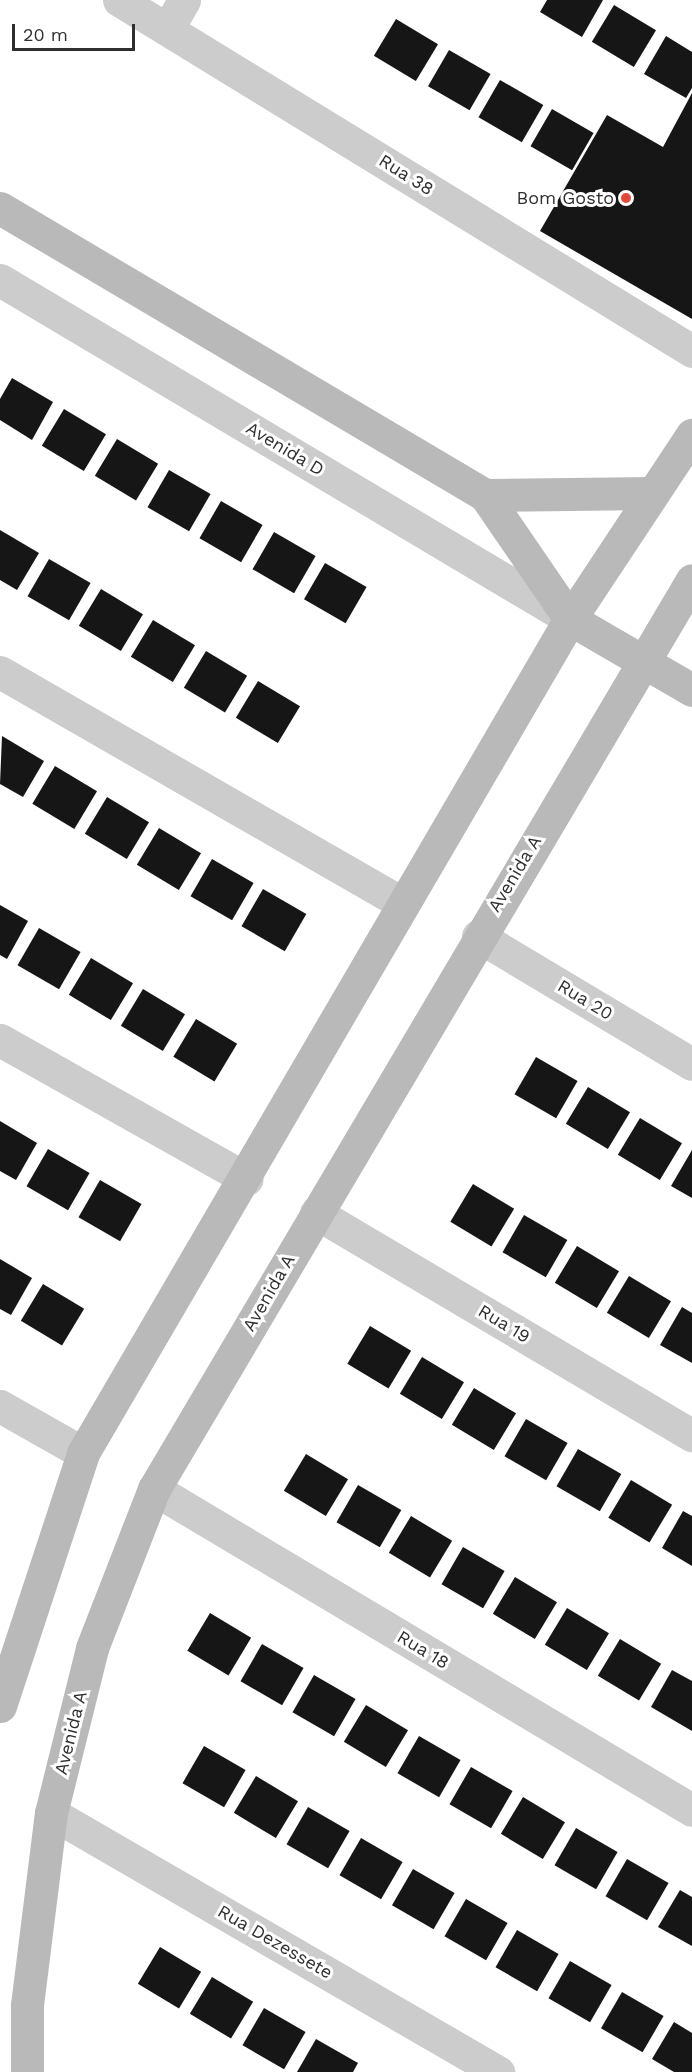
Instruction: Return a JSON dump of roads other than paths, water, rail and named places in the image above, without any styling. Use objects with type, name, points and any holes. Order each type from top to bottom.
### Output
[{"type":"street","name":"Rua 38","points":[[119,0],[692,351]]},
{"type":"street","points":[[168,28],[184,0]]},
{"type":"street","name":"Avenida D","points":[[0,208],[485,495],[570,619]]},
{"type":"street","name":"Avenida D","points":[[0,280],[692,690]]},
{"type":"street","points":[[0,1706],[83,1453],[247,1179],[402,903],[570,619],[652,493],[691,438]]},
{"type":"street","points":[[485,495],[652,493]]},
{"type":"street","name":"Avenida A","points":[[27,2072],[27,2005],[51,1813],[92,1648],[154,1489],[478,936],[692,580]]},
{"type":"street","points":[[0,672],[402,903]]},
{"type":"street","name":"Rua 20","points":[[478,936],[692,1064]]},
{"type":"street","points":[[0,1040],[247,1179]]},
{"type":"street","name":"Rua 19","points":[[316,1213],[692,1435]]},
{"type":"street","points":[[0,1406],[83,1453]]},
{"type":"street","name":"Rua 18","points":[[154,1489],[692,1810]]},
{"type":"street","name":"Rua Dezessete","points":[[51,1813],[498,2072]]},
{"type":"place","name":"Bom Gosto","points":[[626,198]]}]
